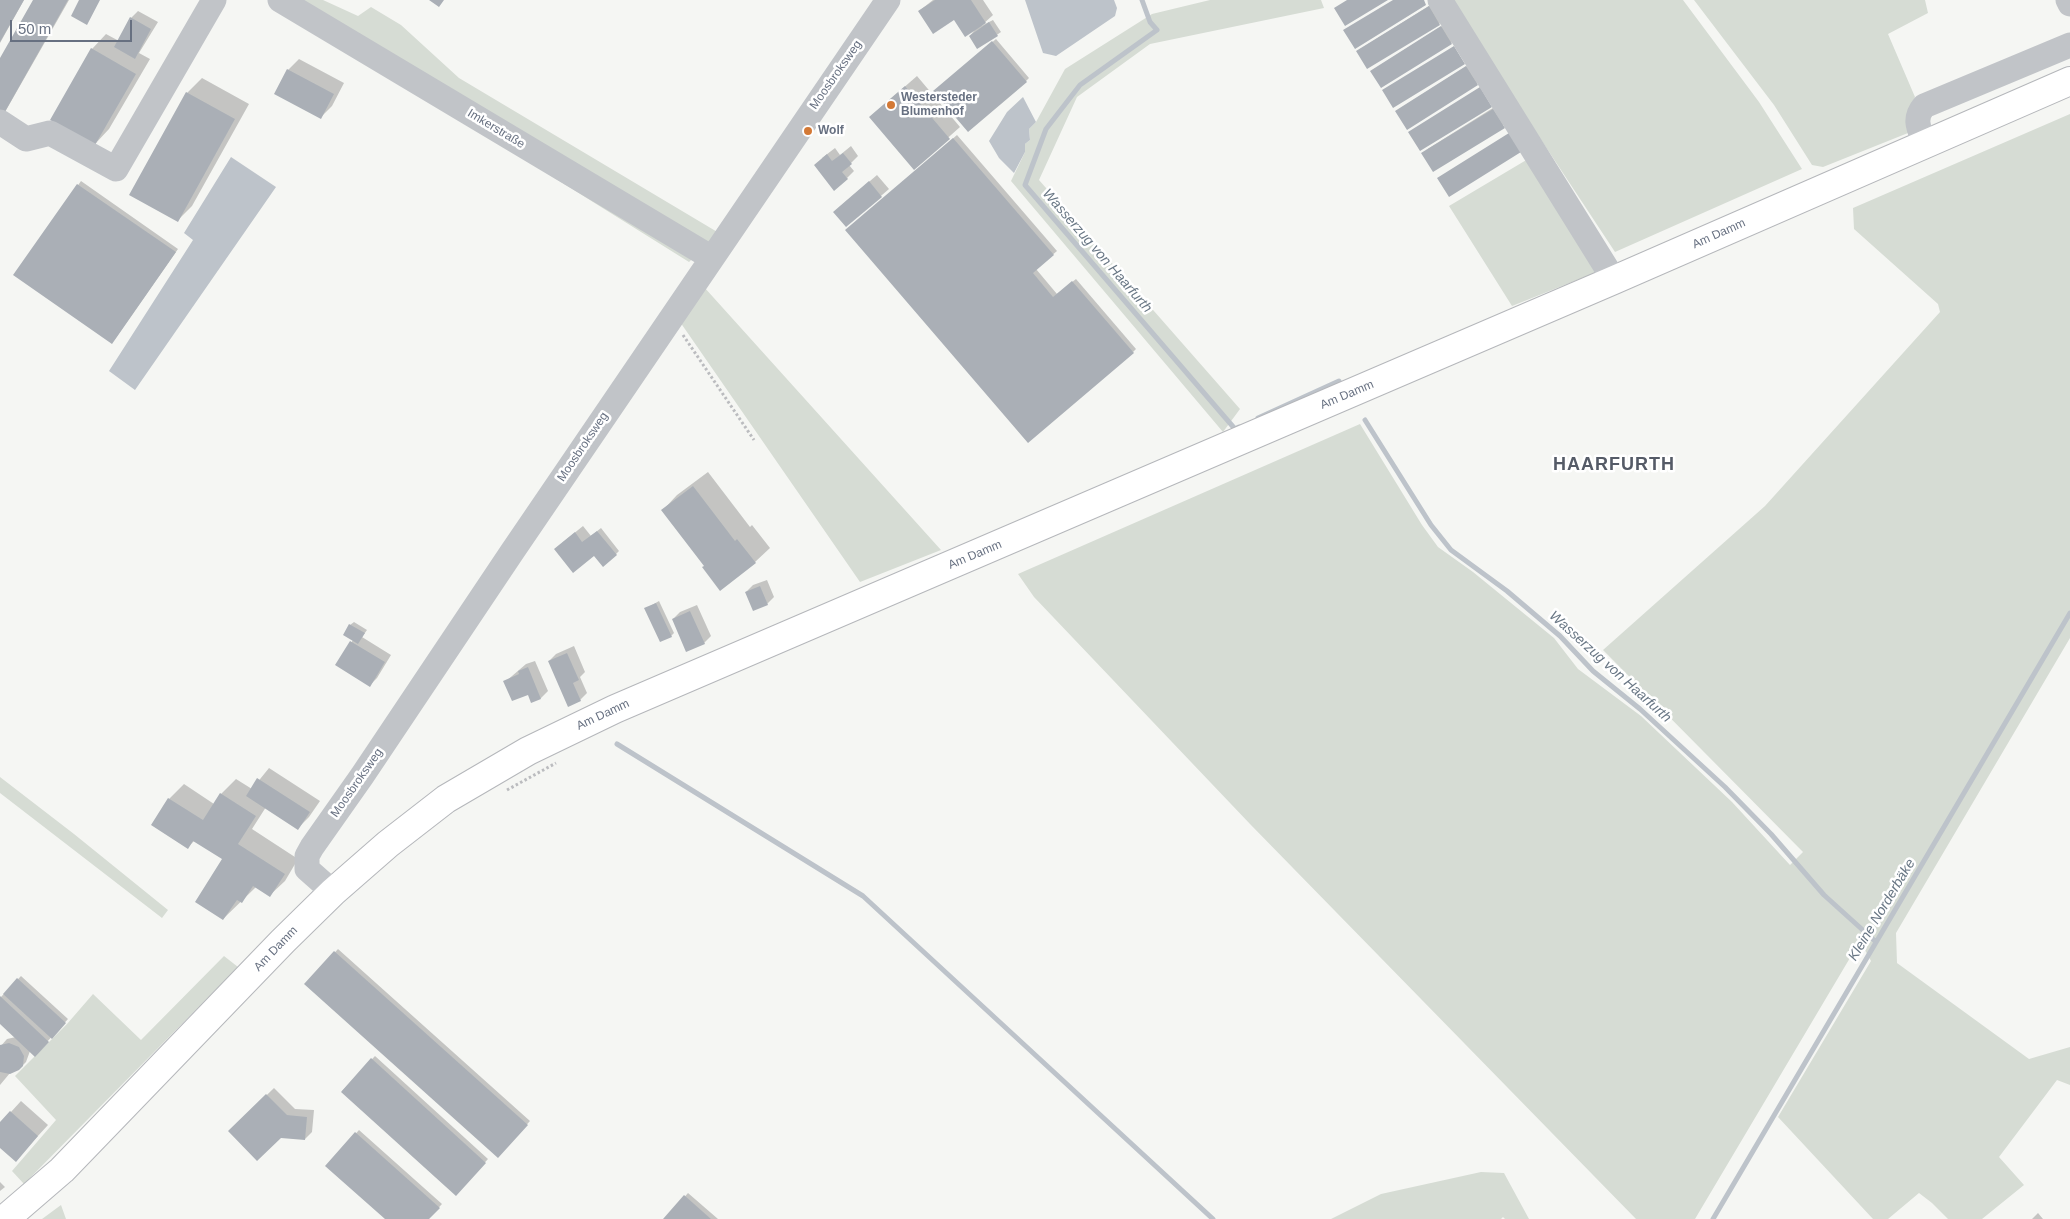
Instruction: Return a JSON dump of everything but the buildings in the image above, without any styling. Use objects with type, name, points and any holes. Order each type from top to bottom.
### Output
[{"type":"main road","name":"Am Damm","points":[[5,1219],[62,1170],[283,941],[333,892],[388,844],[446,799],[528,751],[615,709],[1614,280],[2070,81]]},
{"type":"street","points":[[0,122],[26,139],[50,133],[116,169],[214,0]]},
{"type":"street","name":"Imkerstraße","points":[[280,0],[712,258]]},
{"type":"street","name":"Moosbroksweg","points":[[333,892],[307,869],[307,856],[312,847],[888,0]]},
{"type":"street","points":[[1440,0],[1614,280]]},
{"type":"street","points":[[2068,0],[2070,4]]},
{"type":"street","points":[[1925,144],[1916,122],[1918,113],[1924,106],[2070,46]]},
{"type":"path","points":[[671,318],[754,440]]},
{"type":"path","points":[[505,791],[564,759]]},
{"type":"shaded area","points":[[293,0],[323,0],[358,16],[371,7],[401,25],[459,78],[719,233],[689,262],[377,67]]},
{"type":"shaded area","points":[[1025,0],[1114,0],[1117,8],[1115,16],[1056,56],[1043,53]]},
{"type":"shaded area","points":[[1210,0],[1321,0],[1324,8],[1150,44],[1077,97],[1039,180],[1240,409],[1223,432],[1011,181],[1025,152],[1025,144],[1030,140],[1029,129],[1036,122],[1065,69],[1152,14]]},
{"type":"shaded area","points":[[1449,0],[1683,0],[1759,102],[1802,169],[1615,252]]},
{"type":"shaded area","points":[[1694,0],[1925,0],[1928,13],[1888,34],[1915,97],[1908,114],[1913,131],[1823,167],[1812,165],[1774,105]]},
{"type":"shaded area","points":[[1023,97],[1036,122],[1029,129],[1030,140],[1025,144],[1025,152],[1014,173],[999,158],[989,141],[1007,112]]},
{"type":"shaded area","points":[[2070,114],[2070,638],[1896,933],[1897,963],[2029,1059],[2070,1047],[2070,1085],[2057,1080],[1999,1157],[2024,1185],[1982,1219],[1948,1219],[1919,1193],[1888,1219],[1873,1219],[1778,1117],[1871,961],[1860,941],[1695,1219],[1636,1219],[1250,824],[1034,597],[1018,574],[1360,424],[1422,525],[1438,547],[1473,572],[1554,638],[1578,669],[1641,716],[1732,802],[1790,865],[1803,852],[1603,650],[1765,506],[1940,312],[1938,304],[1854,229],[1853,208]]},
{"type":"shaded area","points":[[231,157],[276,187],[135,390],[109,371],[193,240],[184,233]]},
{"type":"shaded area","points":[[1528,159],[1602,270],[1512,306],[1449,206]]},
{"type":"shaded area","points":[[704,287],[941,550],[860,582],[678,319]]},
{"type":"shaded area","points":[[0,777],[168,910],[162,918],[0,793]]},
{"type":"shaded area","points":[[224,956],[238,967],[24,1184],[12,1171],[56,1120],[15,1076],[67,1024],[93,994],[141,1040]]},
{"type":"shaded area","points":[[1481,1172],[1504,1173],[1529,1219],[1505,1219],[1503,1217],[1501,1219],[1331,1219],[1381,1194]]},
{"type":"shaded area","points":[[61,1205],[66,1219],[42,1219]]},
{"type":"waterway","name":"Wasserzug von Haarfurth","points":[[1142,0],[1150,22],[1157,30],[1080,85],[1046,129],[1025,185],[1235,429],[1239,427]]},
{"type":"waterway","name":"Wasserzug von Haarfurth","points":[[1258,418],[1339,381]]},
{"type":"waterway","name":"Wasserzug von Haarfurth","points":[[1365,420],[1431,525],[1451,550],[1507,591],[1560,636],[1593,671],[1640,709],[1725,787],[1771,834],[1824,895],[1876,942]]},
{"type":"waterway","name":"Kleine Norderbäke","points":[[1713,1219],[2070,613]]},
{"type":"waterway","points":[[617,744],[863,896],[1213,1219]]},
{"type":"place","name":"Westersteder Blumenhof","points":[[891,105]]},
{"type":"place","name":"Wolf","points":[[808,131]]},
{"type":"district","name":"HAARFURTH","points":[[1614,465]]}]
